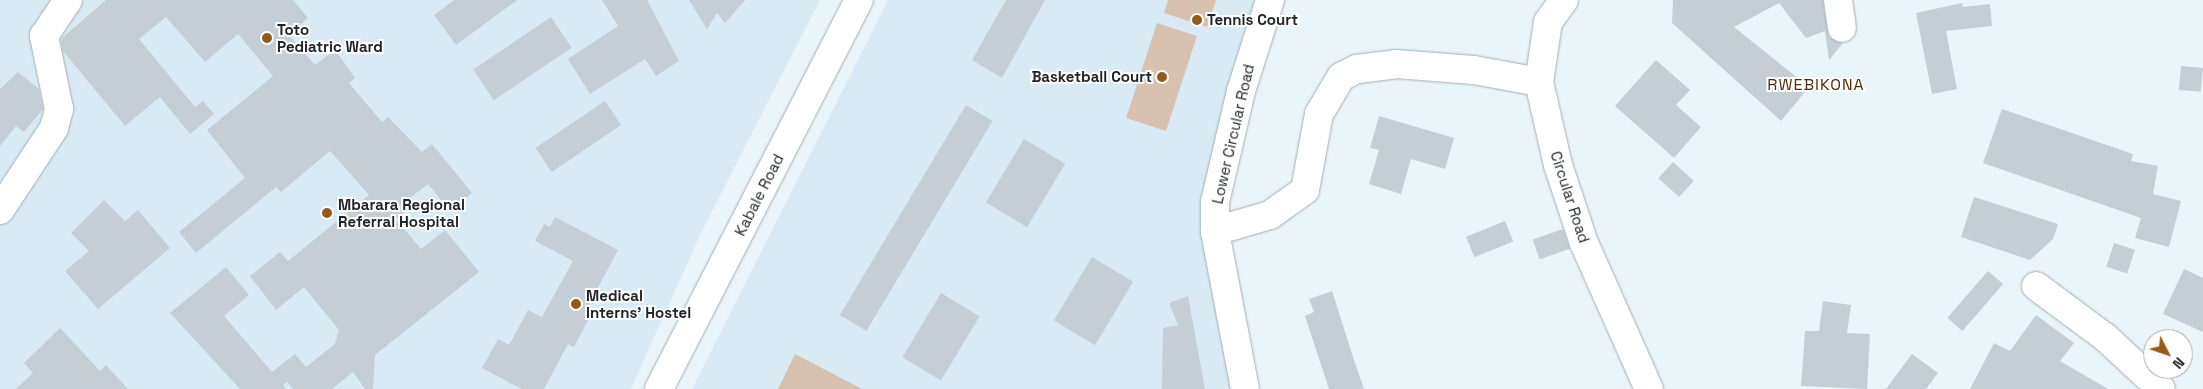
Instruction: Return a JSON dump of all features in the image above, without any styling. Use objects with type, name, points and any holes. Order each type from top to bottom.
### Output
[{"type":"street","points":[[0,210],[54,128],[60,109],[44,36],[68,0]]},
{"type":"street","name":"Kabale Road","points":[[659,389],[859,0]]},
{"type":"street","name":"Lower Circular Road","points":[[1244,389],[1215,231],[1215,202],[1241,92],[1270,0]]},
{"type":"street","name":"Circular Road","points":[[1564,0],[1548,22],[1539,82],[1558,164],[1584,243],[1648,389]]},
{"type":"street","points":[[1838,0],[1842,28]]},
{"type":"street","points":[[1215,231],[1270,215],[1305,190],[1319,114],[1341,77],[1357,69],[1396,64],[1474,70],[1539,82]]},
{"type":"street","points":[[2036,286],[2105,337],[2161,389]]},
{"type":"shaded area","name":"Mbarara Regional Referral Hospital","points":[[0,0],[820,0],[701,233],[631,389],[0,389]]},
{"type":"shaded area","points":[[888,0],[1261,0],[1211,162],[1207,268],[1235,389],[692,389]]},
{"type":"shaded area","name":"Tennis Court","points":[[1168,0],[1216,0],[1207,27],[1164,13]]},
{"type":"shaded area","name":"Basketball Court","points":[[1157,23],[1197,36],[1166,131],[1126,118]]},
{"type":"shaded area","points":[[795,354],[862,389],[778,389]]},
{"type":"building","points":[[106,0],[293,0],[308,18],[289,35],[315,65],[335,50],[355,78],[349,83],[382,122],[388,117],[422,152],[432,144],[472,193],[450,211],[428,184],[400,206],[405,212],[396,219],[421,249],[445,230],[479,272],[375,355],[373,389],[365,389],[353,372],[332,389],[293,389],[287,382],[283,385],[286,389],[240,389],[170,313],[226,267],[249,295],[224,316],[272,372],[295,354],[306,367],[335,344],[339,330],[304,287],[276,310],[250,276],[280,252],[288,261],[369,195],[330,151],[281,192],[276,187],[196,253],[179,232],[245,178],[207,130],[273,76],[238,34],[205,62],[166,17],[139,39],[195,107],[203,101],[214,114],[190,134],[160,97],[125,126],[63,51],[61,39]]},
{"type":"building","points":[[454,0],[517,0],[456,45],[434,15]]},
{"type":"building","points":[[602,0],[647,0],[679,61],[656,76],[645,59],[590,94],[568,59],[618,26]]},
{"type":"building","points":[[689,0],[745,0],[725,23],[717,13],[707,29]]},
{"type":"building","points":[[1006,0],[1045,0],[1002,78],[972,60]]},
{"type":"building","points":[[1673,0],[1823,0],[1829,37],[1843,43],[1829,60],[1825,31],[1806,38],[1779,3],[1734,27],[1809,87],[1781,121],[1672,23]]},
{"type":"building","points":[[1962,3],[1963,7],[1990,4],[1992,26],[1946,31],[1957,89],[1932,94],[1916,13]]},
{"type":"building","points":[[551,17],[572,48],[494,100],[473,70]]},
{"type":"building","points":[[1656,60],[1690,90],[1676,105],[1701,127],[1674,158],[1615,106]]},
{"type":"building","points":[[2181,66],[2203,68],[2201,92],[2179,90]]},
{"type":"building","points":[[18,72],[39,89],[43,109],[24,132],[16,126],[0,146],[0,89]]},
{"type":"building","points":[[605,101],[621,125],[552,172],[535,148]]},
{"type":"building","points":[[966,105],[993,121],[866,331],[840,315]]},
{"type":"building","points":[[2002,109],[2133,154],[2131,161],[2158,166],[2153,194],[2181,201],[2169,247],[2135,238],[2141,218],[1983,163]]},
{"type":"building","points":[[1379,116],[1454,138],[1445,169],[1411,159],[1401,194],[1369,184],[1379,150],[1370,148]]},
{"type":"building","points":[[1024,139],[1065,164],[1027,227],[986,202]]},
{"type":"building","points":[[1673,162],[1694,181],[1679,197],[1658,178]]},
{"type":"building","points":[[1974,197],[2058,224],[2053,239],[2030,260],[1961,237]]},
{"type":"building","points":[[104,200],[125,221],[138,210],[170,248],[98,309],[65,271],[89,251],[71,233]]},
{"type":"building","name":"Medical Interns' Hostel","points":[[555,217],[618,250],[587,308],[593,311],[574,347],[568,344],[544,389],[522,389],[482,368],[498,339],[509,345],[528,310],[542,317],[573,261],[535,241],[544,224],[550,227]]},
{"type":"building","points":[[1505,221],[1513,241],[1474,257],[1466,237]]},
{"type":"building","points":[[1563,229],[1570,249],[1540,259],[1533,239]]},
{"type":"building","points":[[2114,243],[2135,250],[2127,274],[2106,267]]},
{"type":"building","points":[[1092,257],[1133,282],[1095,345],[1054,320]]},
{"type":"building","points":[[2184,269],[2203,278],[2203,332],[2163,314]]},
{"type":"building","points":[[1988,271],[2003,284],[1962,331],[1947,318]]},
{"type":"building","points":[[1332,291],[1364,389],[1329,389],[1305,316],[1314,312],[1309,299]]},
{"type":"building","points":[[941,293],[980,316],[941,380],[902,357]]},
{"type":"building","points":[[1188,296],[1205,389],[1162,389],[1163,328],[1178,325],[1169,303]]},
{"type":"building","points":[[1823,301],[1851,305],[1847,333],[1870,334],[1867,389],[1801,386],[1805,331],[1819,331]]},
{"type":"building","points":[[2036,315],[2074,343],[2060,361],[2108,389],[1970,389],[1994,343],[2010,351]]},
{"type":"building","points":[[60,328],[100,371],[106,365],[128,389],[16,389],[33,373],[24,363]]},
{"type":"building","points":[[1912,354],[1938,373],[1926,389],[1886,389]]},
{"type":"place","name":"Tennis Court","points":[[1197,20]]},
{"type":"place","name":"Toto Pediatric Ward","points":[[267,38]]},
{"type":"place","name":"Basketball Court","points":[[1162,77]]},
{"type":"place","name":"Mbarara Regional Referral Hospital","points":[[327,213]]},
{"type":"place","name":"Medical Interns' Hostel","points":[[576,304]]},
{"type":"district","name":"RWEBIKONA","points":[[1816,85]]}]
